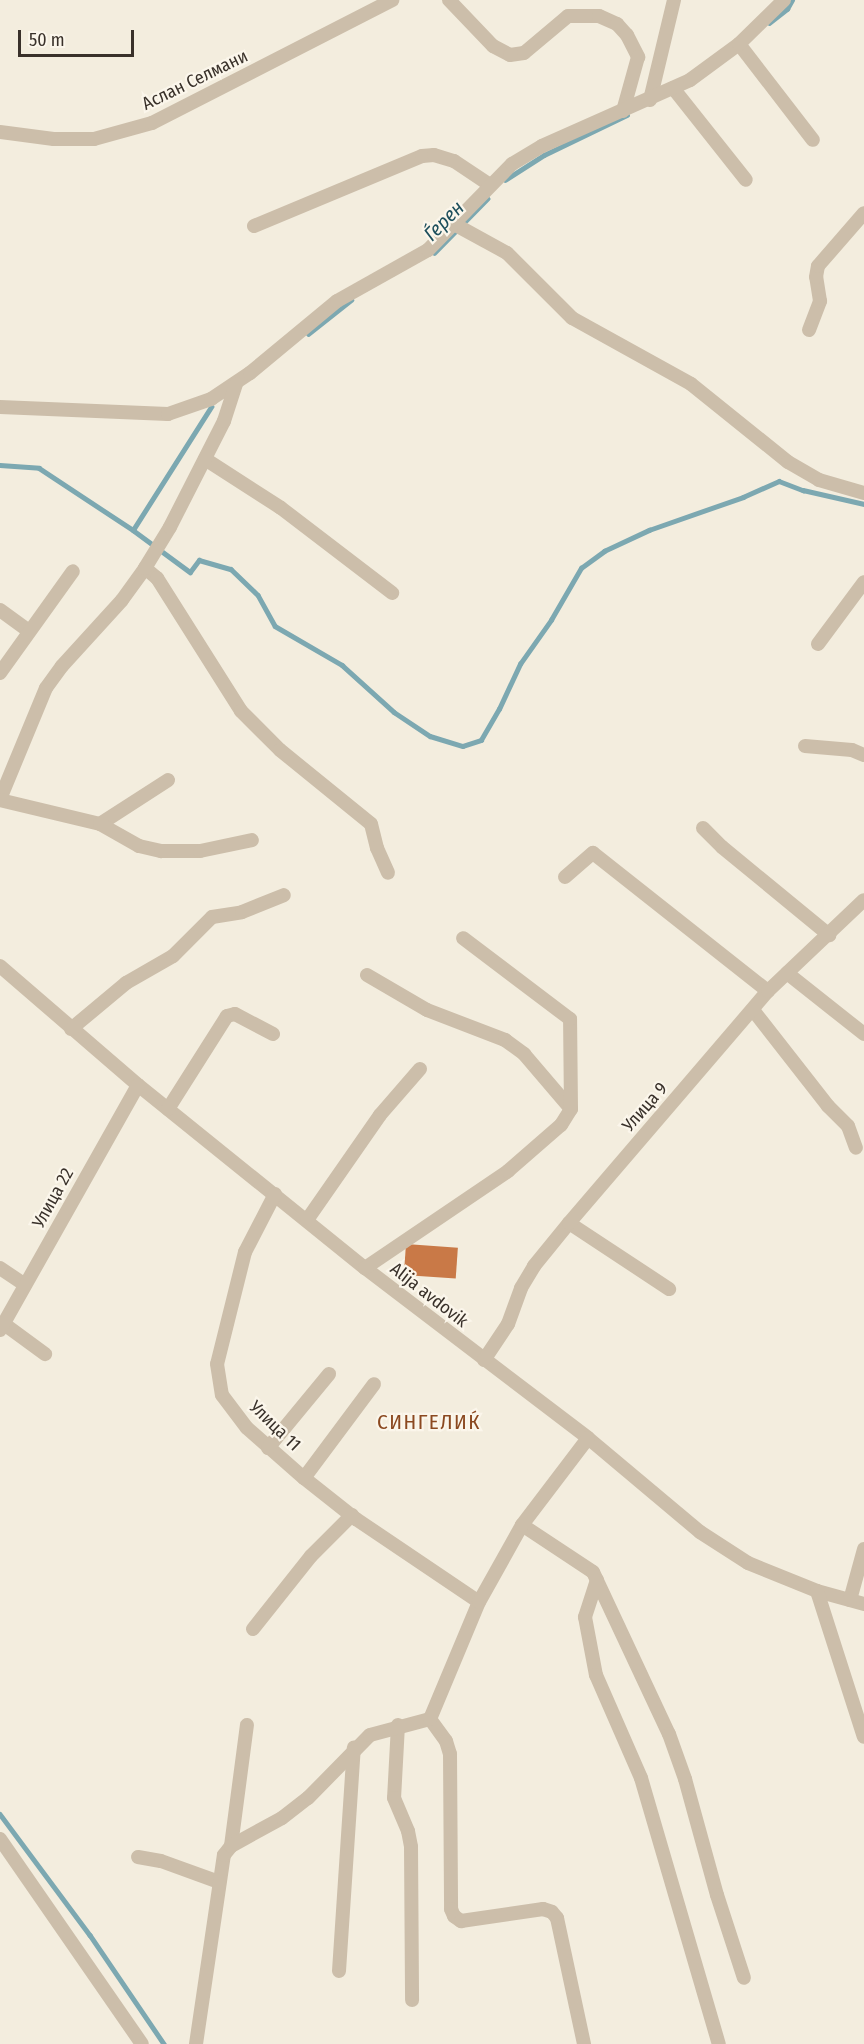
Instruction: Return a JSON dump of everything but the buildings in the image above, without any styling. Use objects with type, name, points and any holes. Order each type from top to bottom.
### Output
[{"type":"street","name":"Аслан Селмани","points":[[0,132],[54,139],[94,139],[152,123],[392,0]]},
{"type":"street","points":[[449,0],[493,46],[510,55],[524,53],[568,16],[599,16],[617,24],[627,35],[638,57],[623,111]]},
{"type":"street","points":[[650,100],[674,0]]},
{"type":"street","points":[[0,407],[168,414],[212,399],[236,384],[337,301],[428,250],[512,164],[542,146],[650,100],[690,80],[739,44],[784,0]]},
{"type":"street","points":[[739,44],[813,140]]},
{"type":"street","points":[[673,88],[746,180]]},
{"type":"street","points":[[254,226],[422,156],[434,155],[454,161],[472,170],[490,185]]},
{"type":"street","points":[[809,330],[820,301],[816,277],[818,266],[864,213]]},
{"type":"street","points":[[454,224],[507,253],[572,318],[691,384],[788,462],[819,480],[864,493]]},
{"type":"street","points":[[236,384],[224,421],[170,527],[149,562],[122,600],[62,666],[46,688],[0,800],[100,824],[139,846],[161,851],[200,852],[252,840]]},
{"type":"street","points":[[205,459],[273,502],[392,593]]},
{"type":"street","points":[[149,562],[241,711],[280,750],[371,824],[377,848],[388,873]]},
{"type":"street","points":[[0,673],[28,630],[73,571]]},
{"type":"street","points":[[818,644],[864,582]]},
{"type":"street","points":[[0,610],[28,630]]},
{"type":"street","points":[[805,746],[852,750],[864,755]]},
{"type":"street","points":[[100,824],[168,780]]},
{"type":"street","points":[[703,828],[722,847],[829,935]]},
{"type":"street","points":[[565,877],[593,853],[768,991]]},
{"type":"street","points":[[71,1029],[126,983],[173,956],[212,917],[242,912],[284,895]]},
{"type":"street","name":"Улица 9","points":[[484,1360],[508,1324],[521,1288],[534,1266],[569,1223],[768,991],[864,900]]},
{"type":"street","points":[[365,1268],[508,1171],[561,1125],[571,1109],[570,1019],[463,938]]},
{"type":"street","name":"Alija avdovik","points":[[0,966],[138,1085],[365,1268],[588,1438],[700,1532],[748,1563],[817,1591],[857,1602]]},
{"type":"street","points":[[787,974],[864,1034]]},
{"type":"street","points":[[367,975],[427,1010],[505,1040],[524,1054],[571,1109]]},
{"type":"street","points":[[753,1010],[828,1106],[848,1126],[856,1148]]},
{"type":"street","points":[[168,1109],[227,1016],[235,1014],[273,1034]]},
{"type":"street","points":[[307,1220],[380,1115],[420,1069]]},
{"type":"street","name":"Улица 22","points":[[2,1327],[138,1085]]},
{"type":"street","name":"Улица 11","points":[[275,1194],[244,1252],[217,1364],[222,1395],[247,1428],[304,1478],[352,1515],[479,1602]]},
{"type":"street","points":[[569,1223],[669,1288]]},
{"type":"street","points":[[0,1268],[25,1286]]},
{"type":"street","points":[[2,1327],[45,1354]]},
{"type":"street","points":[[268,1448],[329,1374]]},
{"type":"street","points":[[304,1478],[374,1384]]},
{"type":"street","points":[[430,1719],[479,1602],[522,1525],[588,1438]]},
{"type":"street","points":[[253,1629],[311,1556],[352,1515]]},
{"type":"street","points":[[522,1525],[593,1572],[597,1580],[669,1734],[685,1779],[717,1895],[744,1978]]},
{"type":"street","points":[[857,1602],[864,1549]]},
{"type":"street","points":[[597,1580],[585,1617],[597,1675],[641,1778],[719,2044]]},
{"type":"street","points":[[817,1591],[864,1737]]},
{"type":"street","points":[[196,2044],[208,1978],[224,1855],[231,1846],[282,1818],[308,1798],[369,1735],[399,1725],[430,1719]]},
{"type":"street","points":[[430,1719],[446,1741],[450,1754],[451,1909],[454,1916],[461,1921],[543,1909],[552,1912],[557,1918],[584,2044]]},
{"type":"street","points":[[231,1846],[247,1725]]},
{"type":"street","points":[[399,1725],[394,1798],[408,1831],[411,1846],[412,2000]]},
{"type":"street","points":[[339,1971],[354,1748]]},
{"type":"street","points":[[0,1839],[142,2044]]},
{"type":"street","points":[[138,1857],[161,1862],[219,1882]]},
{"type":"waterway","name":"Ѓерен","points":[[769,23],[787,9],[792,0]]},
{"type":"waterway","name":"Ѓерен","points":[[505,180],[544,155],[627,115]]},
{"type":"waterway","name":"Ѓерен","points":[[434,253],[487,199]]},
{"type":"waterway","name":"Ѓерен","points":[[308,334],[351,300]]},
{"type":"waterway","points":[[133,530],[211,407]]},
{"type":"waterway","points":[[0,465],[39,468],[133,530],[190,572],[199,560],[231,569],[258,595],[275,626],[342,665],[394,712],[430,736],[463,746],[481,740],[499,709],[520,664],[551,620],[581,568],[604,551],[649,530],[743,497],[779,481],[803,490],[864,504]]},
{"type":"waterway","points":[[0,1814],[90,1935],[164,2044]]},
{"type":"district","name":"СИНГЕЛИЌ","points":[[429,1422]]}]
